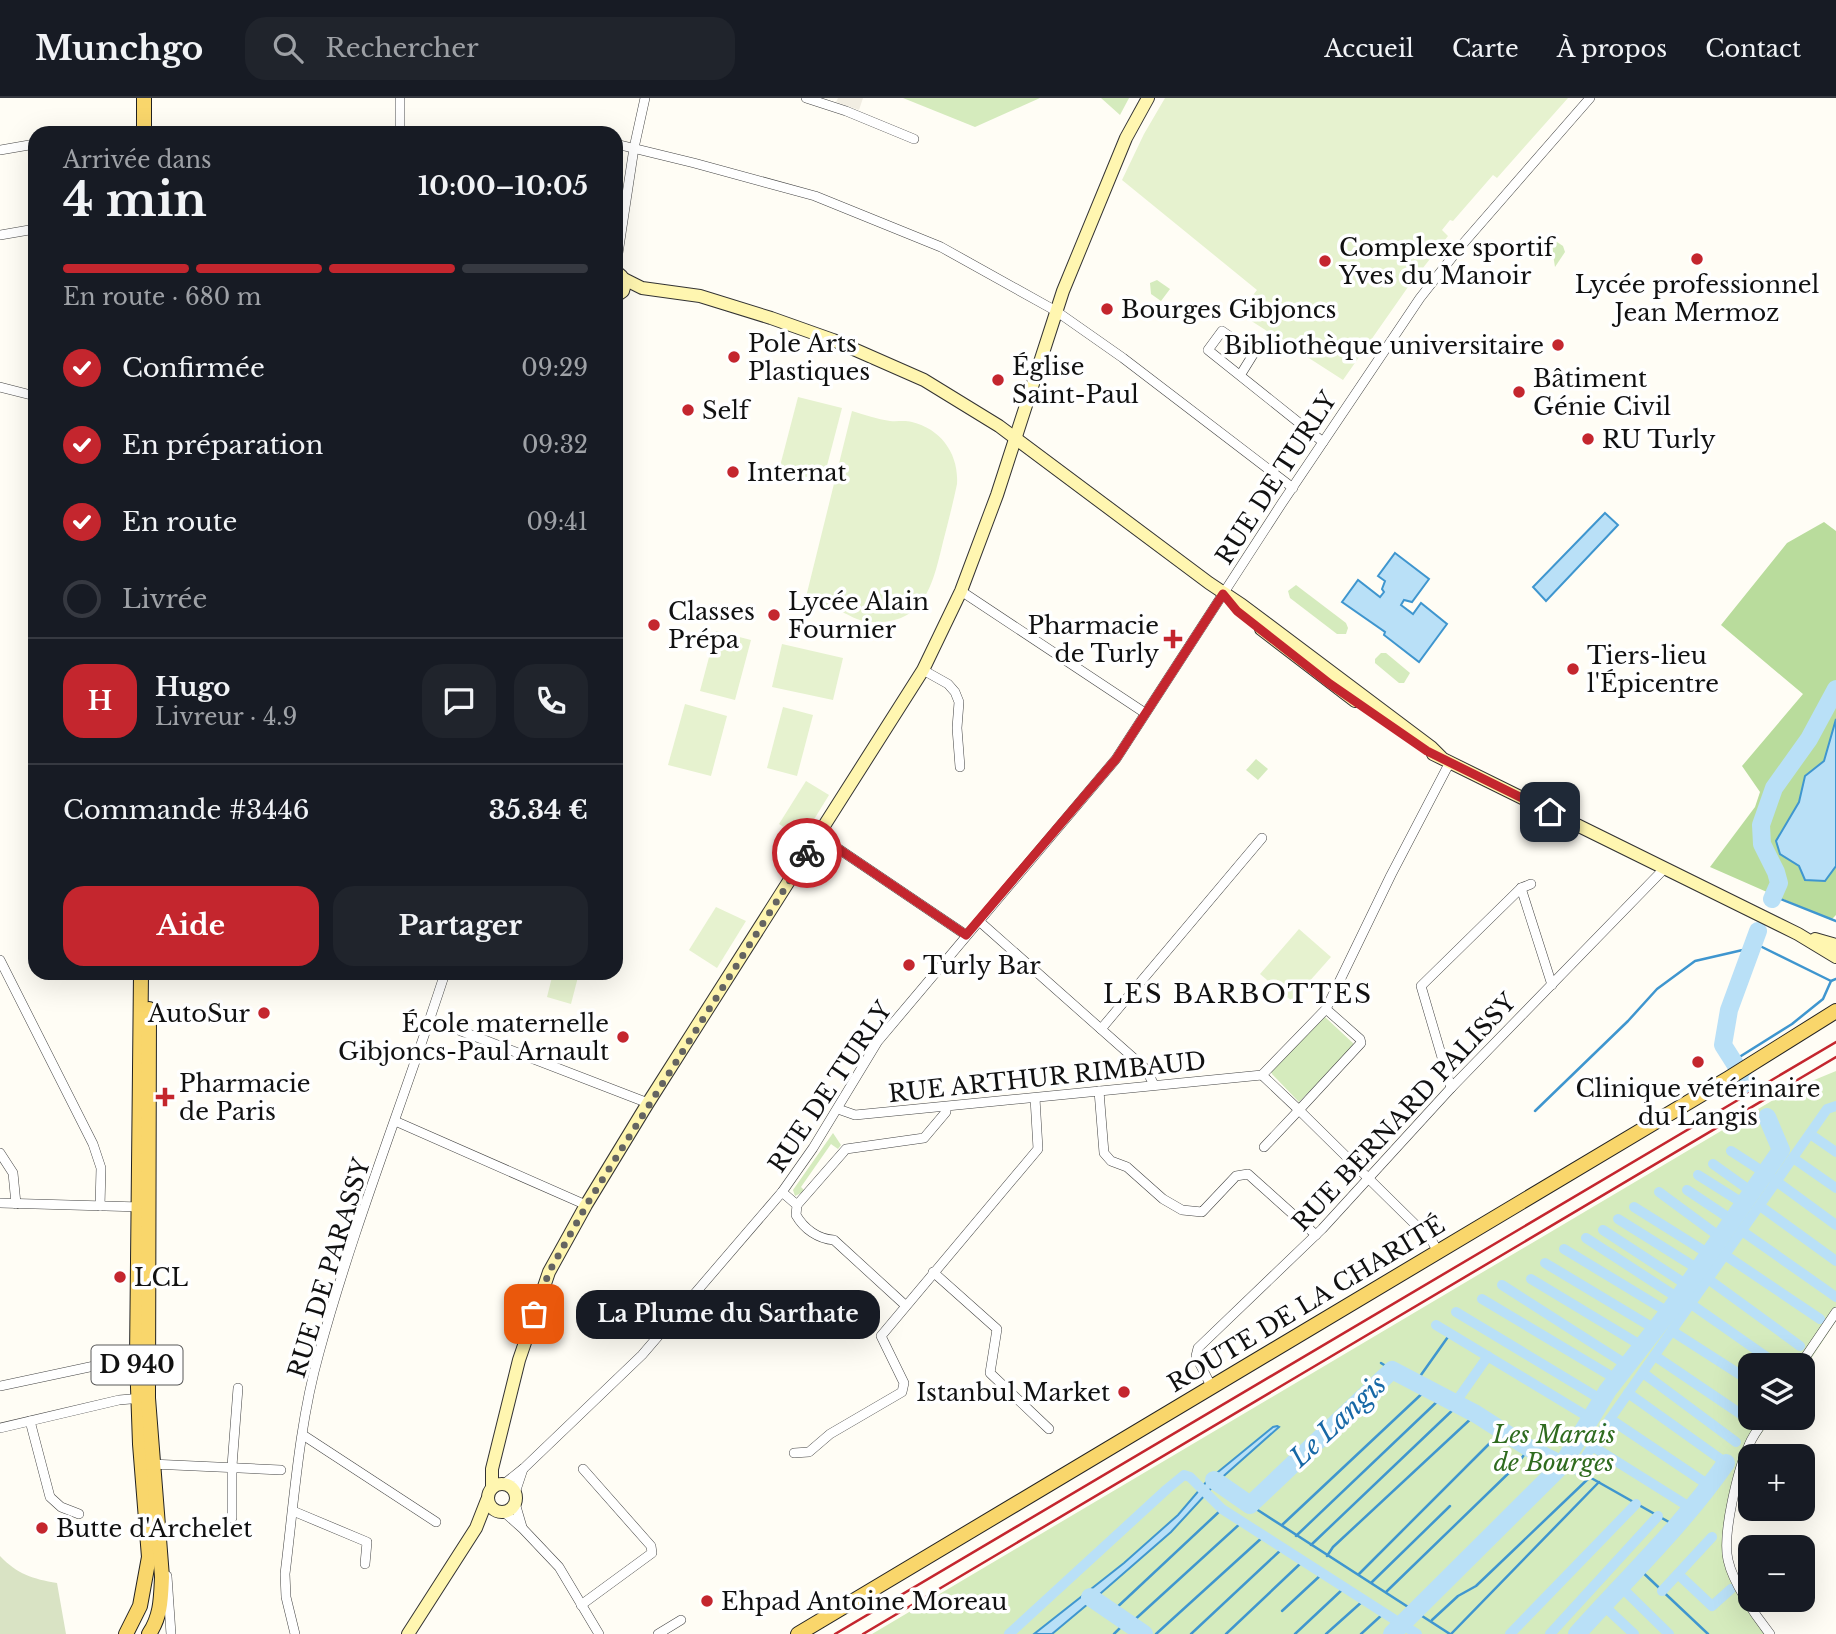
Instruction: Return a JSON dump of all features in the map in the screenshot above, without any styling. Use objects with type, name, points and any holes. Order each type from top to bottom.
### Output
[{"type":"main road","points":[[144,98],[144,126]]},
{"type":"main road","points":[[152,98],[152,126]]},
{"type":"main road","name":"D 940","points":[[126,1634],[140,1606],[149,1556],[148,1464],[143,1398],[141,980]]},
{"type":"main road","name":"D 940","points":[[143,1207],[149,980]]},
{"type":"main road","name":"ROUTE DE LA CHARITÉ","points":[[798,1634],[1729,1079],[1833,1012]]},
{"type":"main road","name":"D 940","points":[[148,1464],[161,1555],[161,1604],[157,1621],[149,1634]]},
{"type":"street","points":[[400,98],[400,126]]},
{"type":"street","points":[[623,217],[645,98]]},
{"type":"street","points":[[806,98],[914,139]]},
{"type":"street","points":[[598,1634],[559,1567],[523,1529],[489,1506],[496,1489],[497,1457],[519,1360],[549,1272],[648,1103],[923,670],[961,591],[997,495],[1056,311],[1097,203],[1126,138],[1148,98]]},
{"type":"street","name":"RUE DE TURLY","points":[[496,1489],[524,1468],[642,1355],[782,1192],[838,1109],[878,1041],[1114,761],[1420,298],[1461,246],[1590,98]]},
{"type":"street","points":[[0,150],[28,145]]},
{"type":"street","points":[[623,146],[842,205],[942,247],[1056,311],[1123,358],[1293,488]]},
{"type":"street","points":[[0,235],[28,230]]},
{"type":"street","points":[[623,283],[700,296],[833,340],[924,380],[1015,438],[1446,760],[1798,934],[1836,957]]},
{"type":"street","points":[[1241,374],[1254,353],[1222,331],[1208,350],[1324,442]]},
{"type":"street","points":[[0,387],[28,394]]},
{"type":"street","points":[[961,591],[1145,713]]},
{"type":"street","points":[[923,670],[948,684],[959,702],[957,728],[960,767]]},
{"type":"street","points":[[1438,1252],[1432,1241],[1262,1075],[1326,1009],[1446,760]]},
{"type":"street","points":[[818,835],[966,935]]},
{"type":"street","points":[[1101,1028],[1262,838]]},
{"type":"street","name":"RUE BERNARD PALISSY","points":[[1211,1386],[1196,1356],[1198,1348],[1316,1235],[1451,1088],[1664,869]]},
{"type":"street","points":[[1451,1088],[1422,986],[1521,888],[1531,884]]},
{"type":"street","points":[[1521,888],[1552,985]]},
{"type":"street","points":[[979,921],[1146,1069],[1154,1086]]},
{"type":"street","points":[[1798,934],[1836,945]]},
{"type":"street","points":[[0,960],[93,1144],[101,1168],[100,1206]]},
{"type":"street","name":"RUE DE PARASSY","points":[[295,1634],[286,1597],[285,1574],[303,1435],[318,1355],[443,980]]},
{"type":"street","points":[[1264,1147],[1361,1042],[1326,1009]]},
{"type":"street","points":[[430,1019],[648,1103]]},
{"type":"street","name":"RUE ARTHUR RIMBAUD","points":[[838,1109],[855,1115],[946,1108],[1262,1075]]},
{"type":"street","points":[[1099,1091],[1104,1153],[1111,1161],[1127,1167],[1163,1199],[1182,1210],[1202,1212],[1236,1176],[1248,1174],[1316,1235]]},
{"type":"street","points":[[793,1453],[809,1452],[830,1434],[902,1392],[904,1383],[881,1336],[1038,1149],[1035,1098]]},
{"type":"street","points":[[905,1305],[834,1240],[819,1238],[802,1224],[796,1215],[797,1205],[846,1149],[924,1138],[946,1108]]},
{"type":"street","points":[[395,1121],[586,1205]]},
{"type":"street","points":[[0,1153],[13,1173],[16,1204]]},
{"type":"street","points":[[782,1192],[797,1205]]},
{"type":"street","points":[[0,1203],[143,1207]]},
{"type":"street","points":[[933,1272],[997,1329],[990,1373],[1049,1429]]},
{"type":"street","points":[[1808,1353],[1836,1312]]},
{"type":"street","points":[[0,1387],[127,1359],[143,1359]]},
{"type":"street","points":[[232,1518],[232,1466],[238,1388]]},
{"type":"street","points":[[0,1429],[119,1400],[143,1398]]},
{"type":"street","points":[[30,1421],[50,1497],[61,1507],[79,1514]]},
{"type":"street","points":[[1759,1430],[1746,1454],[1727,1524],[1726,1543],[1734,1578],[1770,1634]]},
{"type":"street","points":[[303,1435],[436,1522]]},
{"type":"street","points":[[148,1464],[281,1469]]},
{"type":"street","name":"RUE DE TURLY","points":[[515,1498],[524,1468]]},
{"type":"street","points":[[581,1605],[652,1553],[651,1546],[583,1469]]},
{"type":"street","points":[[496,1489],[515,1498]]},
{"type":"street","points":[[408,1634],[476,1528],[496,1489]]},
{"type":"street","points":[[476,1528],[501,1512],[515,1498]]},
{"type":"street","points":[[515,1498],[516,1512],[523,1529]]},
{"type":"street","points":[[293,1511],[367,1542],[365,1564]]},
{"type":"street","points":[[161,1555],[167,1573],[171,1634]]},
{"type":"street","points":[[658,1634],[681,1620]]},
{"type":"green space","points":[[903,98],[1040,98],[975,127]]},
{"type":"green space","points":[[1101,98],[1129,98],[1120,115]]},
{"type":"green space","name":"Complexe sportif Yves du Manoir","points":[[1165,98],[1568,98],[1497,178],[1493,175],[1442,230],[1448,236],[1408,287],[1343,380],[1239,313],[1257,290],[1122,180]]},
{"type":"green space","points":[[1554,240],[1563,246],[1565,252],[1555,267],[1551,242]]},
{"type":"green space","points":[[1157,280],[1170,289],[1161,301],[1151,294],[1150,283]]},
{"type":"green space","points":[[798,397],[842,408],[823,481],[779,470]]},
{"type":"green space","points":[[852,411],[885,420],[912,422],[932,430],[946,444],[957,473],[952,506],[930,586],[915,609],[904,617],[890,621],[862,621],[829,606],[805,601]]},
{"type":"green space","points":[[1824,522],[1836,531],[1836,915],[1831,920],[1710,867],[1755,807],[1760,792],[1742,766],[1803,694],[1721,625],[1787,543]]},
{"type":"green space","points":[[1296,585],[1346,623],[1346,634],[1337,634],[1290,598],[1288,591]]},
{"type":"green space","points":[[716,631],[751,640],[735,700],[700,691]]},
{"type":"green space","points":[[782,644],[843,658],[833,700],[772,687]]},
{"type":"green space","points":[[1381,653],[1386,653],[1410,673],[1404,683],[1399,683],[1375,663]]},
{"type":"green space","points":[[685,704],[727,716],[711,776],[668,765]]},
{"type":"green space","points":[[783,707],[813,715],[797,776],[767,768]]},
{"type":"green space","points":[[1256,759],[1268,769],[1258,780],[1246,770]]},
{"type":"green space","points":[[806,781],[829,795],[802,839],[779,824]]},
{"type":"green space","points":[[716,907],[746,921],[717,968],[689,950]]},
{"type":"green space","points":[[1299,929],[1331,957],[1292,1001],[1260,974]]},
{"type":"green space","points":[[551,980],[577,980],[571,1004],[547,997]]},
{"type":"green space","points":[[1325,1017],[1355,1045],[1299,1102],[1271,1071]]},
{"type":"green space","name":"Les Marais de Bourges","points":[[1836,1071],[1836,1321],[1815,1353],[1738,1353],[1738,1430],[1764,1430],[1754,1444],[1738,1444],[1738,1489],[1728,1521],[1728,1561],[1738,1579],[1738,1612],[1756,1612],[1764,1626],[1773,1634],[872,1634],[1790,1090]]},
{"type":"green space","points":[[833,1133],[841,1145],[838,1149],[831,1144],[801,1187],[805,1191],[795,1196],[793,1190]]},
{"type":"green space","points":[[0,1556],[26,1575],[57,1583],[66,1634],[0,1634]]},
{"type":"shaded area","points":[[838,98],[863,98],[859,110],[836,102]]},
{"type":"water","points":[[1605,513],[1618,525],[1546,601],[1533,587]]},
{"type":"water","points":[[1395,553],[1429,579],[1412,602],[1404,600],[1401,605],[1413,614],[1421,603],[1447,624],[1419,662],[1384,635],[1385,632],[1342,602],[1358,580],[1380,597],[1384,592],[1382,589],[1385,581],[1378,576]]},
{"type":"water","points":[[1836,719],[1836,866],[1825,881],[1805,880],[1799,866],[1780,854],[1776,841],[1799,802],[1805,776],[1824,761]]},
{"type":"water","points":[[1279,1427],[1217,1482],[1171,1532],[1101,1593],[1052,1634],[1034,1634],[1124,1563],[1178,1515],[1207,1481]]},
{"type":"waterway","name":"Le Langis","points":[[1772,899],[1779,883],[1762,844],[1761,825],[1774,788],[1809,739],[1836,689]]},
{"type":"waterway","points":[[1773,896],[1836,921]]},
{"type":"waterway","name":"Le Langis","points":[[1749,1086],[1723,1045],[1729,1010],[1758,931]]},
{"type":"waterway","points":[[1535,1111],[1628,1021],[1657,989],[1695,961],[1760,946],[1831,981]]},
{"type":"waterway","points":[[1733,1061],[1792,1024],[1823,999],[1831,981],[1836,979]]},
{"type":"waterway","points":[[1577,1470],[1827,1109],[1836,1106]]},
{"type":"waterway","name":"Le Langis","points":[[1392,1634],[1562,1465],[1608,1390],[1671,1309],[1781,1150],[1767,1117]]},
{"type":"waterway","points":[[1810,1134],[1836,1152]]},
{"type":"waterway","points":[[1731,1151],[1836,1225]]},
{"type":"waterway","points":[[1793,1158],[1836,1188]]},
{"type":"waterway","points":[[1713,1164],[1752,1192]]},
{"type":"waterway","points":[[1698,1175],[1744,1204]]},
{"type":"waterway","points":[[1687,1190],[1732,1220]]},
{"type":"waterway","points":[[1659,1192],[1720,1237]]},
{"type":"waterway","points":[[1760,1206],[1836,1261]]},
{"type":"waterway","points":[[1634,1207],[1709,1254]]},
{"type":"waterway","points":[[1618,1219],[1698,1269]]},
{"type":"waterway","points":[[1603,1230],[1687,1285]]},
{"type":"waterway","points":[[1742,1231],[1836,1297]]},
{"type":"waterway","points":[[1586,1238],[1678,1298]]},
{"type":"waterway","points":[[1564,1249],[1668,1312]]},
{"type":"waterway","points":[[1725,1255],[1820,1319]]},
{"type":"waterway","points":[[1545,1263],[1655,1329]]},
{"type":"waterway","points":[[1531,1279],[1642,1346]]},
{"type":"waterway","points":[[1708,1279],[1800,1346]]},
{"type":"waterway","points":[[1502,1285],[1627,1365]]},
{"type":"waterway","points":[[1482,1299],[1616,1379]]},
{"type":"waterway","points":[[1691,1304],[1761,1353]]},
{"type":"waterway","points":[[1456,1312],[1602,1400]]},
{"type":"waterway","points":[[1436,1325],[1590,1418]]},
{"type":"waterway","points":[[1672,1331],[1738,1373]]},
{"type":"waterway","points":[[1416,1382],[1450,1334]]},
{"type":"waterway","points":[[1455,1403],[1488,1356]]},
{"type":"waterway","points":[[1655,1356],[1738,1412]]},
{"type":"waterway","points":[[1381,1363],[1392,1370]]},
{"type":"waterway","name":"Le Langis","points":[[1214,1480],[1250,1505],[1392,1370],[1476,1414],[1529,1448],[1562,1465]]},
{"type":"waterway","points":[[1643,1373],[1736,1442]]},
{"type":"waterway","points":[[1282,1525],[1428,1388]]},
{"type":"waterway","points":[[1628,1393],[1726,1463]]},
{"type":"waterway","points":[[1296,1536],[1443,1396]]},
{"type":"waterway","points":[[1311,1545],[1458,1405]]},
{"type":"waterway","points":[[1327,1556],[1333,1547],[1476,1414]]},
{"type":"waterway","points":[[1610,1419],[1710,1486]]},
{"type":"waterway","points":[[1359,1574],[1503,1430]]},
{"type":"waterway","points":[[1592,1446],[1691,1508]]},
{"type":"waterway","points":[[1386,1592],[1516,1466],[1529,1448]]},
{"type":"waterway","points":[[1577,1634],[1673,1530],[1726,1463]]},
{"type":"waterway","points":[[1562,1465],[1577,1470],[1676,1526]]},
{"type":"waterway","name":"Le Langis","points":[[1009,1634],[1184,1475],[1190,1477],[1222,1509],[1417,1634]]},
{"type":"waterway","points":[[1432,1620],[1458,1596],[1476,1586],[1590,1477]]},
{"type":"waterway","points":[[1451,1634],[1599,1482]]},
{"type":"waterway","points":[[1510,1634],[1636,1504]]},
{"type":"waterway","points":[[1250,1505],[1450,1634]]},
{"type":"waterway","points":[[1372,1582],[1450,1506]]},
{"type":"waterway","points":[[1112,1612],[1222,1509]]},
{"type":"waterway","points":[[1550,1634],[1658,1516]]},
{"type":"waterway","points":[[1130,1624],[1243,1521]]},
{"type":"waterway","points":[[1156,1634],[1265,1535]]},
{"type":"waterway","points":[[1662,1591],[1712,1537]]},
{"type":"waterway","points":[[1191,1634],[1283,1548]]},
{"type":"waterway","points":[[1226,1634],[1302,1562]]},
{"type":"waterway","points":[[1637,1567],[1708,1634]]},
{"type":"waterway","points":[[1282,1611],[1323,1573]]},
{"type":"waterway","points":[[1678,1574],[1712,1606],[1731,1589]]},
{"type":"waterway","points":[[1620,1586],[1669,1634]]},
{"type":"waterway","points":[[1295,1634],[1344,1588]]},
{"type":"waterway","points":[[1090,1597],[1144,1634]]},
{"type":"waterway","points":[[1326,1634],[1364,1600]]},
{"type":"waterway","points":[[1603,1605],[1634,1634]]},
{"type":"waterway","points":[[1361,1634],[1384,1613]]},
{"type":"waterway","points":[[1114,1634],[1126,1622]]},
{"type":"waterway","points":[[1580,1631],[1583,1634]]},
{"type":"railway","points":[[835,1634],[1836,1042]]},
{"type":"railway","points":[[863,1634],[1836,1057]]},
{"type":"way so far","points":[[534,1314],[549,1272],[589,1201],[807,853]]},
{"type":"place","name":"Lycée professionnel Jean Mermoz","points":[[1697,259]]},
{"type":"place","name":"Complexe sportif Yves du Manoir","points":[[1325,261]]},
{"type":"place","name":"Bourges Gibjoncs","points":[[1107,309]]},
{"type":"place","name":"Bibliothèque universitaire","points":[[1558,345]]},
{"type":"place","name":"Pole Arts Plastiques","points":[[734,357]]},
{"type":"place","name":"Église Saint-Paul","points":[[998,380]]},
{"type":"place","name":"Bâtiment Génie Civil","points":[[1519,392]]},
{"type":"place","name":"Self","points":[[688,410]]},
{"type":"place","name":"RU Turly","points":[[1588,439]]},
{"type":"place","name":"Internat","points":[[733,472]]},
{"type":"place","name":"Lycée Alain Fournier","points":[[774,615]]},
{"type":"place","name":"Classes Prépa","points":[[654,625]]},
{"type":"place","name":"Pharmacie de Turly","points":[[1173,639]]},
{"type":"place","name":"Tiers-lieu l'Épicentre","points":[[1573,669]]},
{"type":"place","name":"Turly Bar","points":[[909,965]]},
{"type":"place","name":"AutoSur","points":[[264,1013]]},
{"type":"place","name":"École maternelle Gibjoncs-Paul Arnault","points":[[623,1037]]},
{"type":"place","name":"Clinique vétérinaire du Langis","points":[[1698,1062]]},
{"type":"place","name":"Pharmacie de Paris","points":[[165,1097]]},
{"type":"place","name":"LCL","points":[[120,1277]]},
{"type":"place","name":"La Plume du Sarthate","points":[[534,1314]]},
{"type":"place","name":"Istanbul Market","points":[[1124,1392]]},
{"type":"place","name":"Butte d'Archelet","points":[[42,1528]]},
{"type":"place","name":"Ehpad Antoine Moreau","points":[[707,1601]]},
{"type":"district","name":"LES BARBOTTES","points":[[1238,994]]},
{"type":"route","points":[[807,853],[818,835],[966,935],[1116,759],[1223,594],[1237,611],[1330,684],[1427,751],[1550,812]]}]
